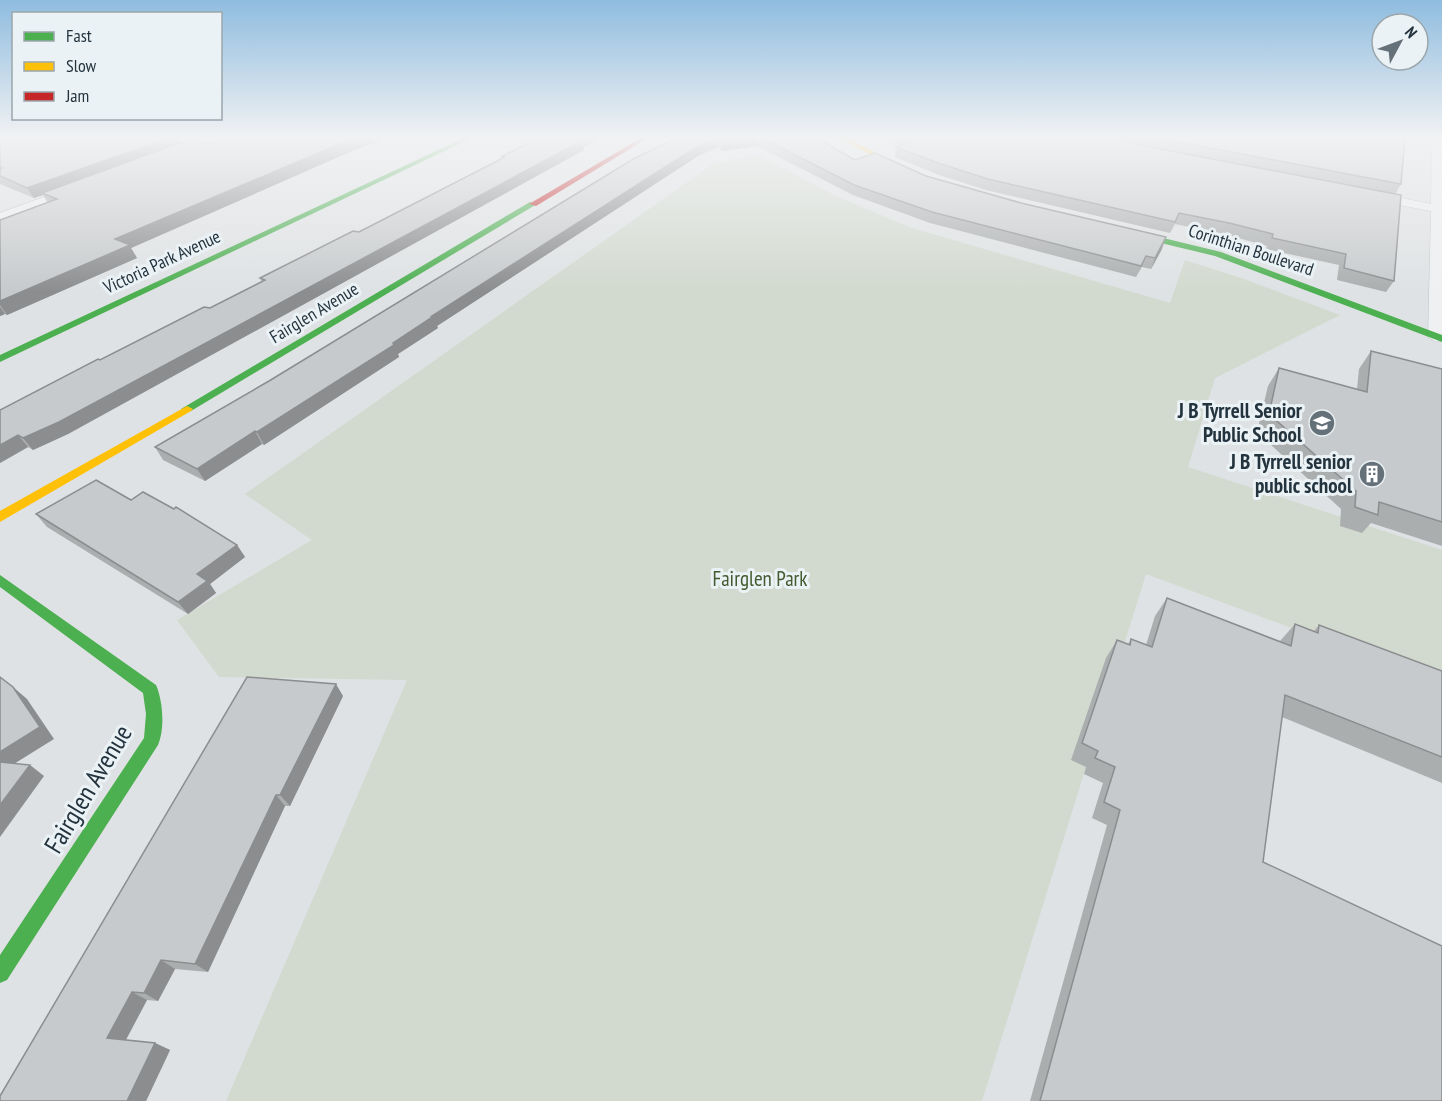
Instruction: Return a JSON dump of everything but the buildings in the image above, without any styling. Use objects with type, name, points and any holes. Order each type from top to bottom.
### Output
[{"type":"street","points":[[3,214],[76,189]]},
{"type":"street","name":"Victoria Park Avenue","points":[[0,359],[360,189]]},
{"type":"street","name":"Fairglen Avenue","points":[[0,517],[558,189]]},
{"type":"street","points":[[1439,189],[1439,338]]},
{"type":"street","points":[[1364,194],[1439,209]]},
{"type":"street","name":"Corinthian Boulevard","points":[[1107,228],[1218,254],[1439,338]]},
{"type":"street","name":"Fairglen Avenue","points":[[0,580],[150,690],[154,714],[152,740],[0,973]]},
{"type":"green space","name":"Fairglen Park","points":[[677,189],[823,189],[912,228],[1170,303],[1185,260],[1244,279],[1340,315],[1215,378],[1188,467],[1442,550],[1442,684],[1146,574],[982,1101],[226,1101],[407,680],[219,677],[177,620],[312,540],[245,494]]},
{"type":"traffic: fast","points":[[0,359],[360,189]]},
{"type":"traffic: fast","points":[[187,409],[533,204]]},
{"type":"traffic: fast","points":[[1122,231],[1218,254],[1442,339]]},
{"type":"traffic: fast","points":[[0,580],[150,690],[154,714],[152,740],[0,973]]},
{"type":"traffic: slow","points":[[0,517],[187,409]]},
{"type":"traffic: jam","points":[[533,204],[558,189]]},
{"type":"place","name":"J B Tyrrell Senior Public School","points":[[1322,423]]},
{"type":"place","name":"J B Tyrrell senior public school","points":[[1372,474]]}]
